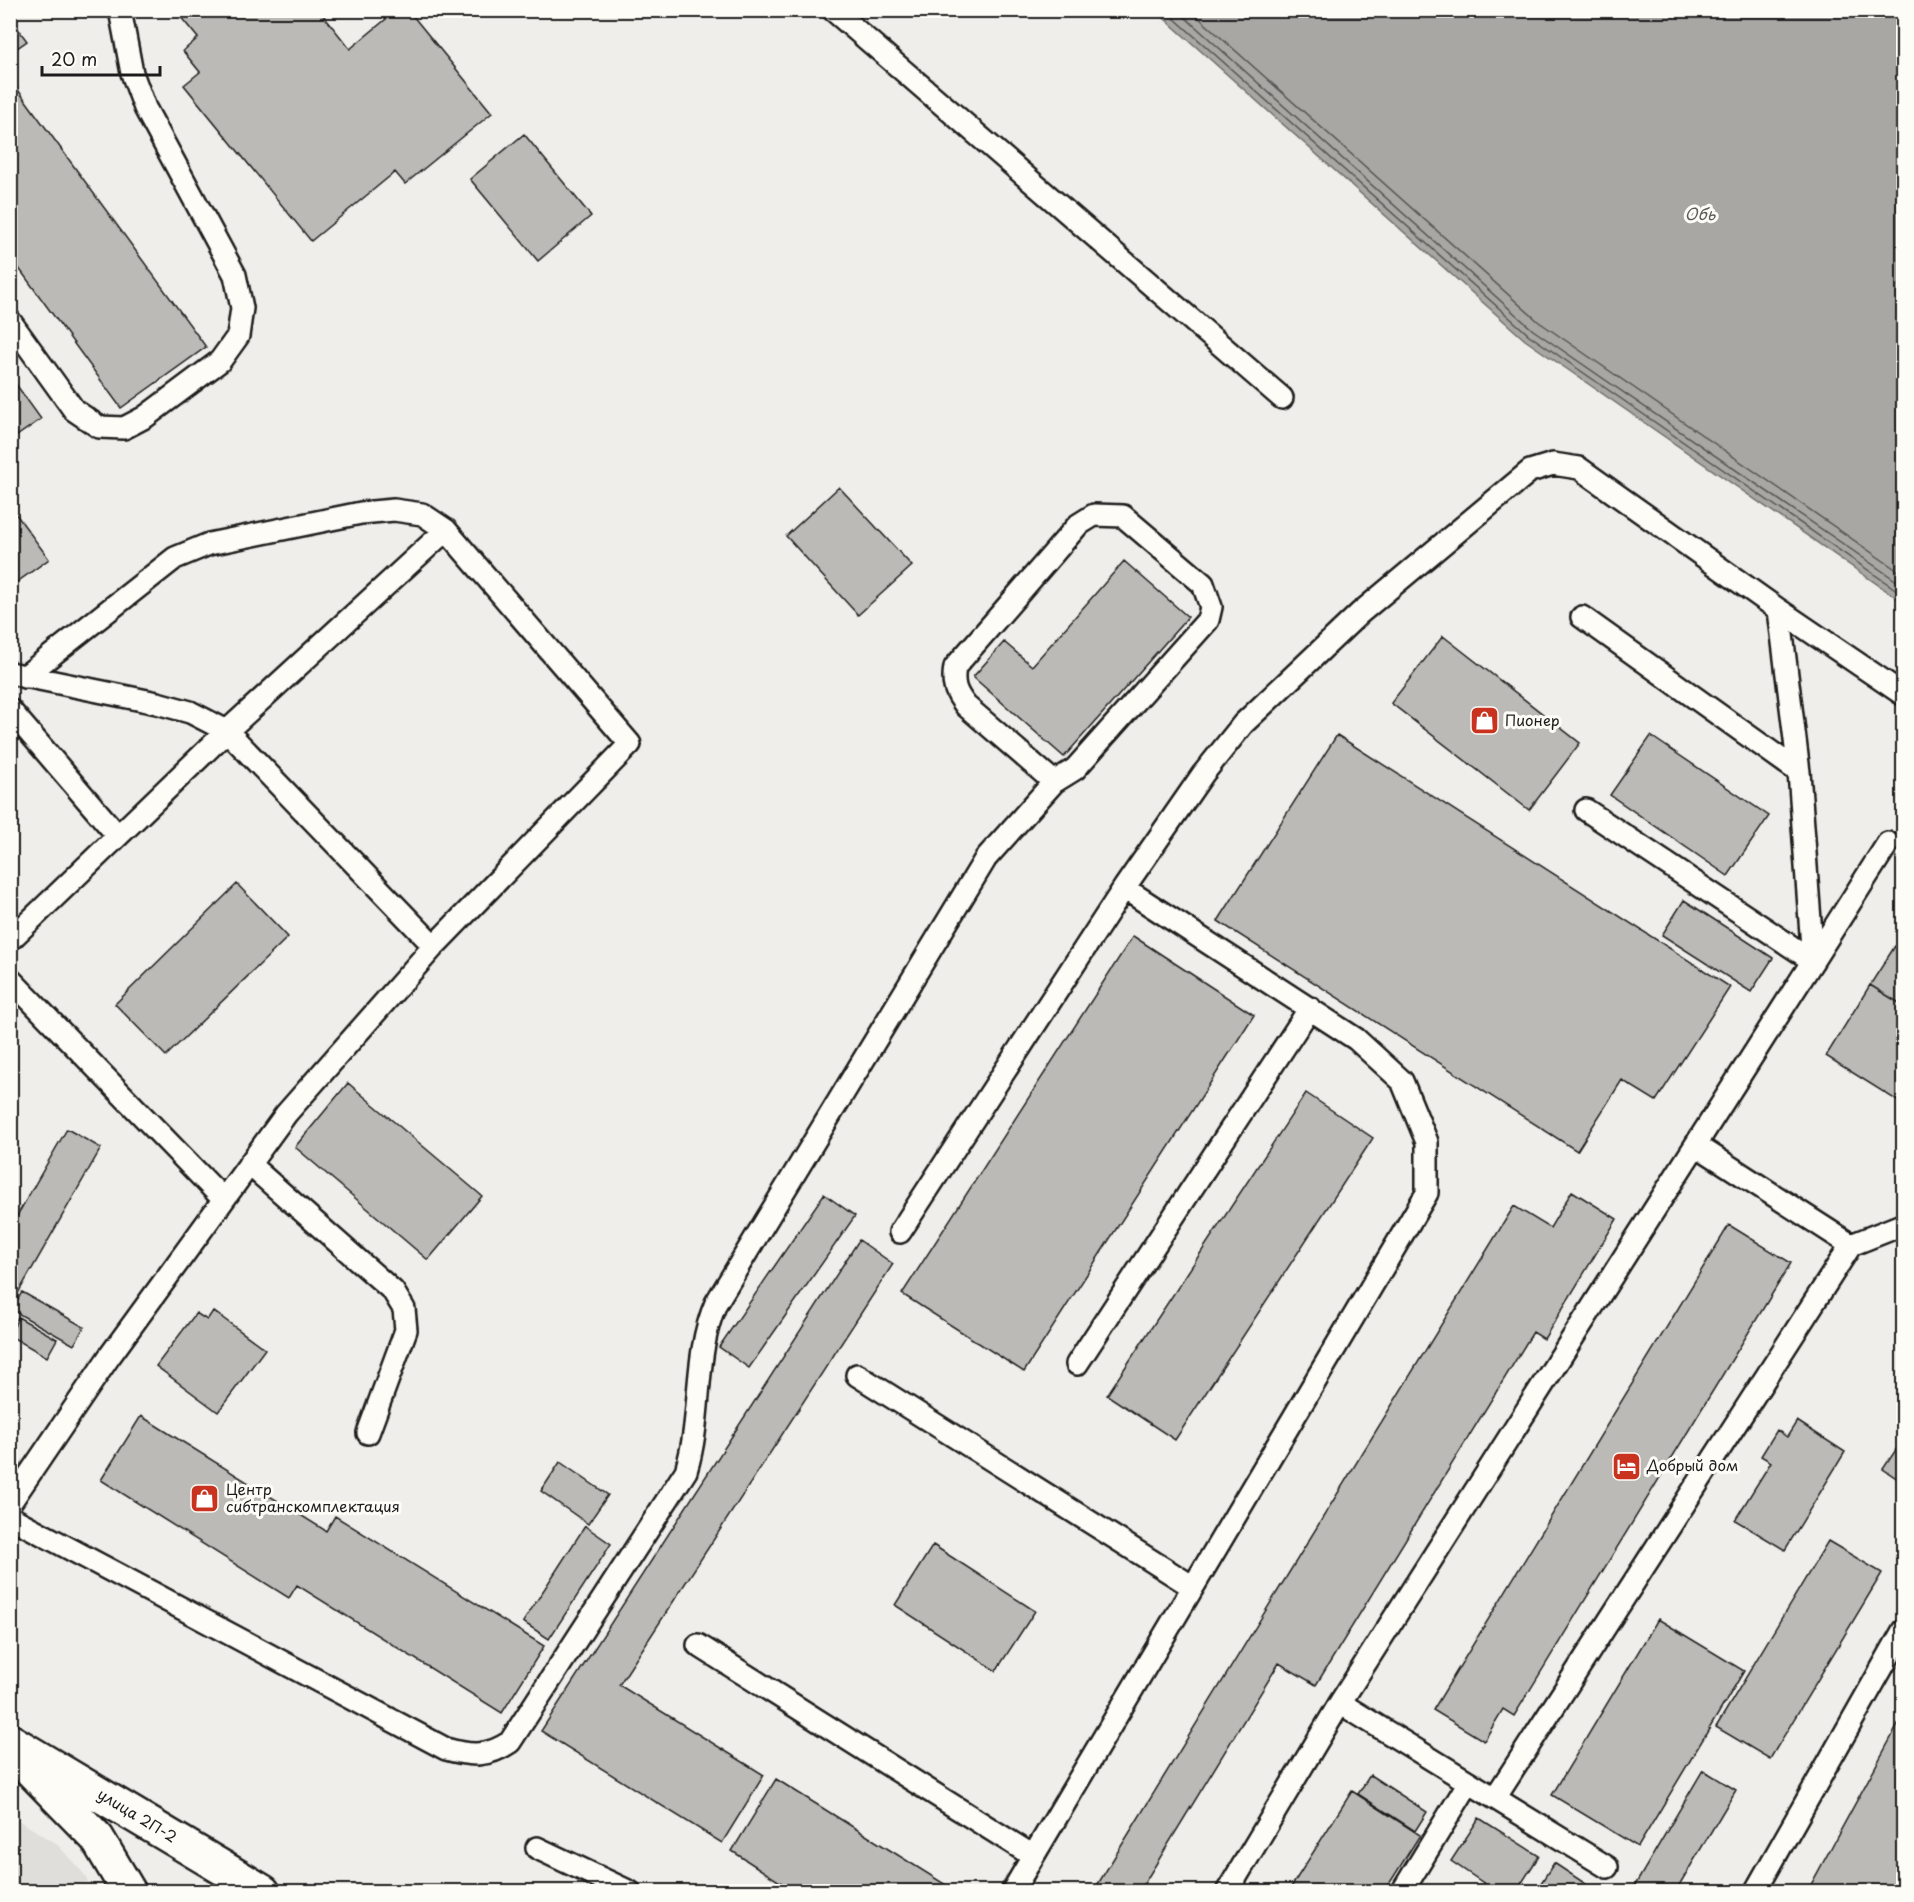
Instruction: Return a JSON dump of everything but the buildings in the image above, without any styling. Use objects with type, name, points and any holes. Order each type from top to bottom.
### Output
[{"type":"main road","name":"улица 2П-2","points":[[10,1741],[263,1892]]},
{"type":"main road","points":[[10,1749],[97,1838],[129,1892]]},
{"type":"lane","points":[[10,321],[74,410],[99,428],[124,428],[145,417],[220,361],[238,336],[242,308],[235,275],[145,108],[132,74],[120,10]]},
{"type":"lane","points":[[833,10],[1282,398]]},
{"type":"lane","points":[[900,1232],[1124,888],[1203,774],[1243,724],[1360,614],[1530,471],[1553,464],[1579,468],[1779,610],[1904,695]]},
{"type":"lane","points":[[10,1503],[109,1357],[286,1114],[434,946],[630,744],[446,530],[422,514],[394,510],[361,513],[209,544],[175,558],[17,675]]},
{"type":"lane","points":[[10,1517],[446,1749],[477,1756],[496,1751],[510,1742],[525,1723],[686,1471],[695,1443],[705,1327],[716,1303],[986,858],[1054,782],[1074,769],[1208,620],[1211,607],[1203,584],[1124,516],[1094,514],[1078,525],[955,667],[952,681],[957,694],[966,706],[1054,782]]},
{"type":"lane","points":[[10,940],[227,731],[446,530]]},
{"type":"lane","points":[[1779,610],[1799,772],[1813,961]]},
{"type":"lane","points":[[1582,617],[1799,772]]},
{"type":"lane","points":[[17,675],[157,703],[190,712],[227,731],[434,946]]},
{"type":"lane","points":[[10,710],[118,836]]},
{"type":"lane","points":[[1586,810],[1813,961]]},
{"type":"lane","points":[[1227,1892],[1340,1703],[1888,843]]},
{"type":"lane","points":[[1012,1892],[1427,1193],[1427,1142],[1402,1081],[1356,1039],[1124,888]]},
{"type":"lane","points":[[10,979],[223,1199]]},
{"type":"lane","points":[[1077,1364],[1310,1008]]},
{"type":"lane","points":[[1696,1145],[1851,1245]]},
{"type":"lane","points":[[249,1164],[393,1291],[404,1309],[406,1330],[368,1433]]},
{"type":"lane","points":[[1495,1798],[1851,1245],[1904,1224]]},
{"type":"lane","points":[[857,1375],[1193,1587]]},
{"type":"lane","points":[[1755,1892],[1904,1629]]},
{"type":"lane","points":[[698,1645],[1033,1856]]},
{"type":"lane","points":[[1340,1703],[1607,1867]]},
{"type":"lane","points":[[1402,1892],[1469,1782]]},
{"type":"lane","points":[[537,1848],[630,1892]]},
{"type":"shaded area","points":[[11,1816],[56,1843],[84,1874],[92,1891],[11,1891]]},
{"type":"water","name":"Обь","points":[[1156,11],[1903,11],[1903,602],[1525,340]]},
{"type":"place","name":"Пионер","points":[[1484,721]]},
{"type":"place","name":"Добрый дом","points":[[1626,1466]]},
{"type":"place","name":"Центр сибтранскомплектация","points":[[205,1499]]}]
